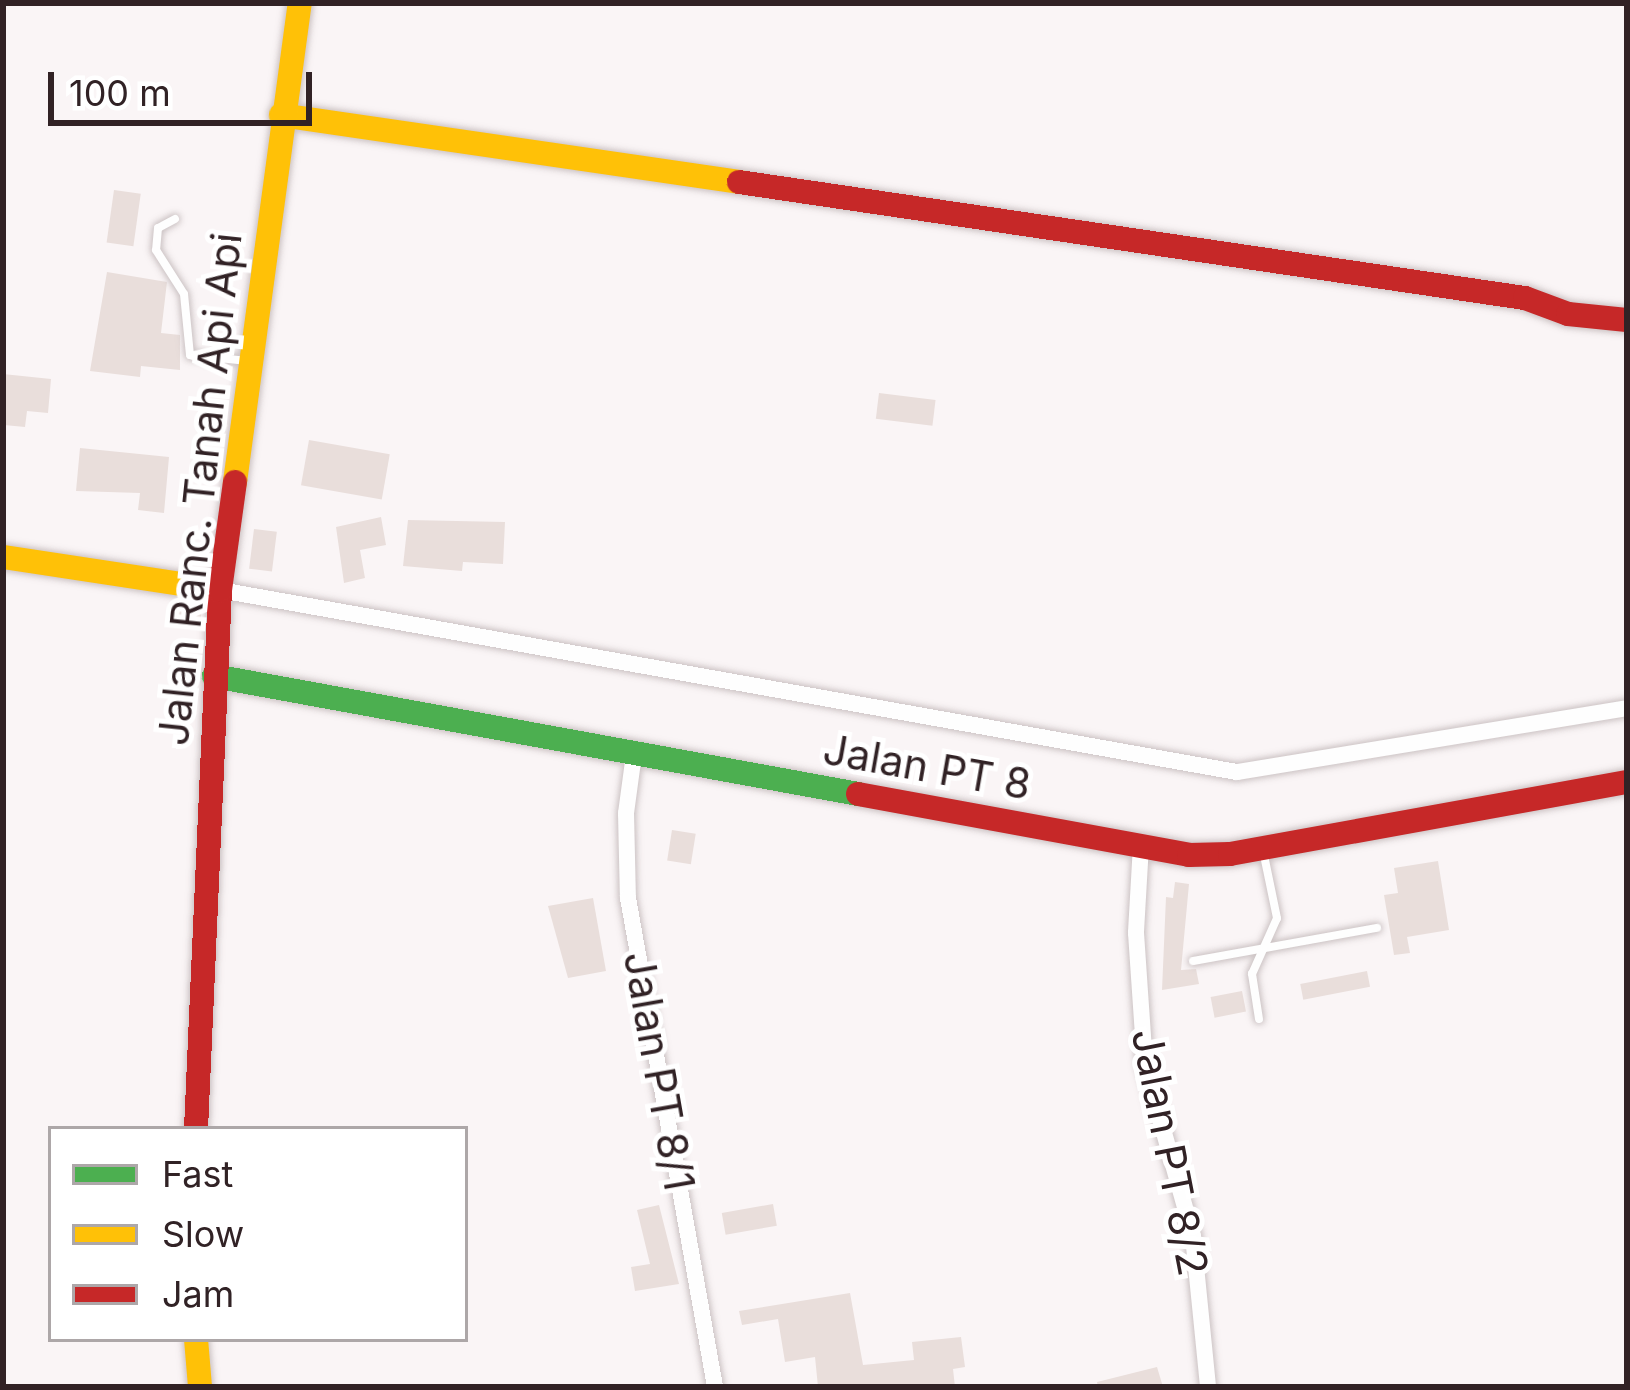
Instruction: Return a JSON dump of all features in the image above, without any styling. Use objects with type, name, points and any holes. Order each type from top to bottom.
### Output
[{"type":"street","name":"Jalan Ranc. Tanah Api Api","points":[[196,1126],[220,590],[300,3]]},
{"type":"street","points":[[281,116],[1502,295],[1568,314],[1627,320]]},
{"type":"street","points":[[3,557],[220,590],[1237,772],[1627,708]]},
{"type":"street","name":"Jalan PT 8","points":[[214,676],[1189,855],[1263,848],[1627,782]]},
{"type":"street","name":"Jalan PT 8/1","points":[[634,754],[626,813],[628,898],[716,1387]]},
{"type":"street","name":"Jalan PT 8/2","points":[[1141,845],[1136,933],[1145,1065],[1192,1236],[1208,1387]]},
{"type":"street","points":[[196,1342],[200,1387]]},
{"type":"lane","points":[[176,219],[158,228],[156,250],[184,294],[190,355],[249,362]]},
{"type":"lane","points":[[1259,1019],[1252,974],[1273,937],[1277,918],[1263,848]]},
{"type":"lane","points":[[1193,961],[1377,928]]},
{"type":"building","points":[[114,190],[141,194],[133,246],[107,242]]},
{"type":"building","points":[[107,272],[167,282],[161,333],[180,335],[180,370],[141,366],[140,377],[90,371]]},
{"type":"building","points":[[3,374],[51,379],[48,413],[27,411],[25,427],[4,425]]},
{"type":"building","points":[[879,393],[936,400],[932,426],[876,419]]},
{"type":"building","points":[[309,440],[390,454],[382,500],[301,485]]},
{"type":"building","points":[[80,448],[169,457],[164,513],[138,510],[140,493],[76,491]]},
{"type":"building","points":[[381,517],[386,545],[360,550],[365,578],[344,583],[336,527]]},
{"type":"building","points":[[408,520],[505,522],[503,564],[463,562],[462,571],[403,566]]},
{"type":"building","points":[[254,529],[277,532],[272,572],[249,569]]},
{"type":"building","points":[[175,600],[203,604],[199,629],[172,625]]},
{"type":"building","points":[[672,830],[696,834],[691,864],[667,861]]},
{"type":"building","points":[[1438,861],[1449,930],[1407,937],[1410,953],[1394,955],[1384,895],[1398,893],[1394,868]]},
{"type":"building","points":[[1175,882],[1189,884],[1181,970],[1196,969],[1199,984],[1162,990],[1166,897],[1173,898]]},
{"type":"building","points":[[593,898],[606,971],[568,978],[548,906]]},
{"type":"building","points":[[1367,971],[1370,987],[1303,1000],[1300,984]]},
{"type":"building","points":[[1242,991],[1246,1012],[1215,1018],[1211,997]]},
{"type":"building","points":[[773,1204],[777,1226],[726,1235],[722,1213]]},
{"type":"building","points":[[659,1205],[679,1284],[635,1291],[631,1267],[650,1264],[637,1210]]},
{"type":"building","points":[[850,1293],[863,1365],[914,1360],[912,1342],[961,1337],[965,1367],[953,1369],[955,1387],[818,1387],[815,1357],[785,1362],[778,1319],[742,1325],[739,1311]]},
{"type":"building","points":[[1157,1367],[1163,1387],[1098,1387],[1097,1382]]},
{"type":"traffic: fast","points":[[214,676],[858,794]]},
{"type":"traffic: slow","points":[[235,482],[300,3]]},
{"type":"traffic: slow","points":[[281,115],[739,182]]},
{"type":"traffic: slow","points":[[3,557],[220,590]]},
{"type":"traffic: slow","points":[[196,1342],[200,1387]]},
{"type":"traffic: jam","points":[[739,182],[1525,298],[1568,314],[1627,320]]},
{"type":"traffic: jam","points":[[196,1126],[220,590],[235,482]]},
{"type":"traffic: jam","points":[[858,794],[1189,855],[1230,854],[1627,782]]}]
